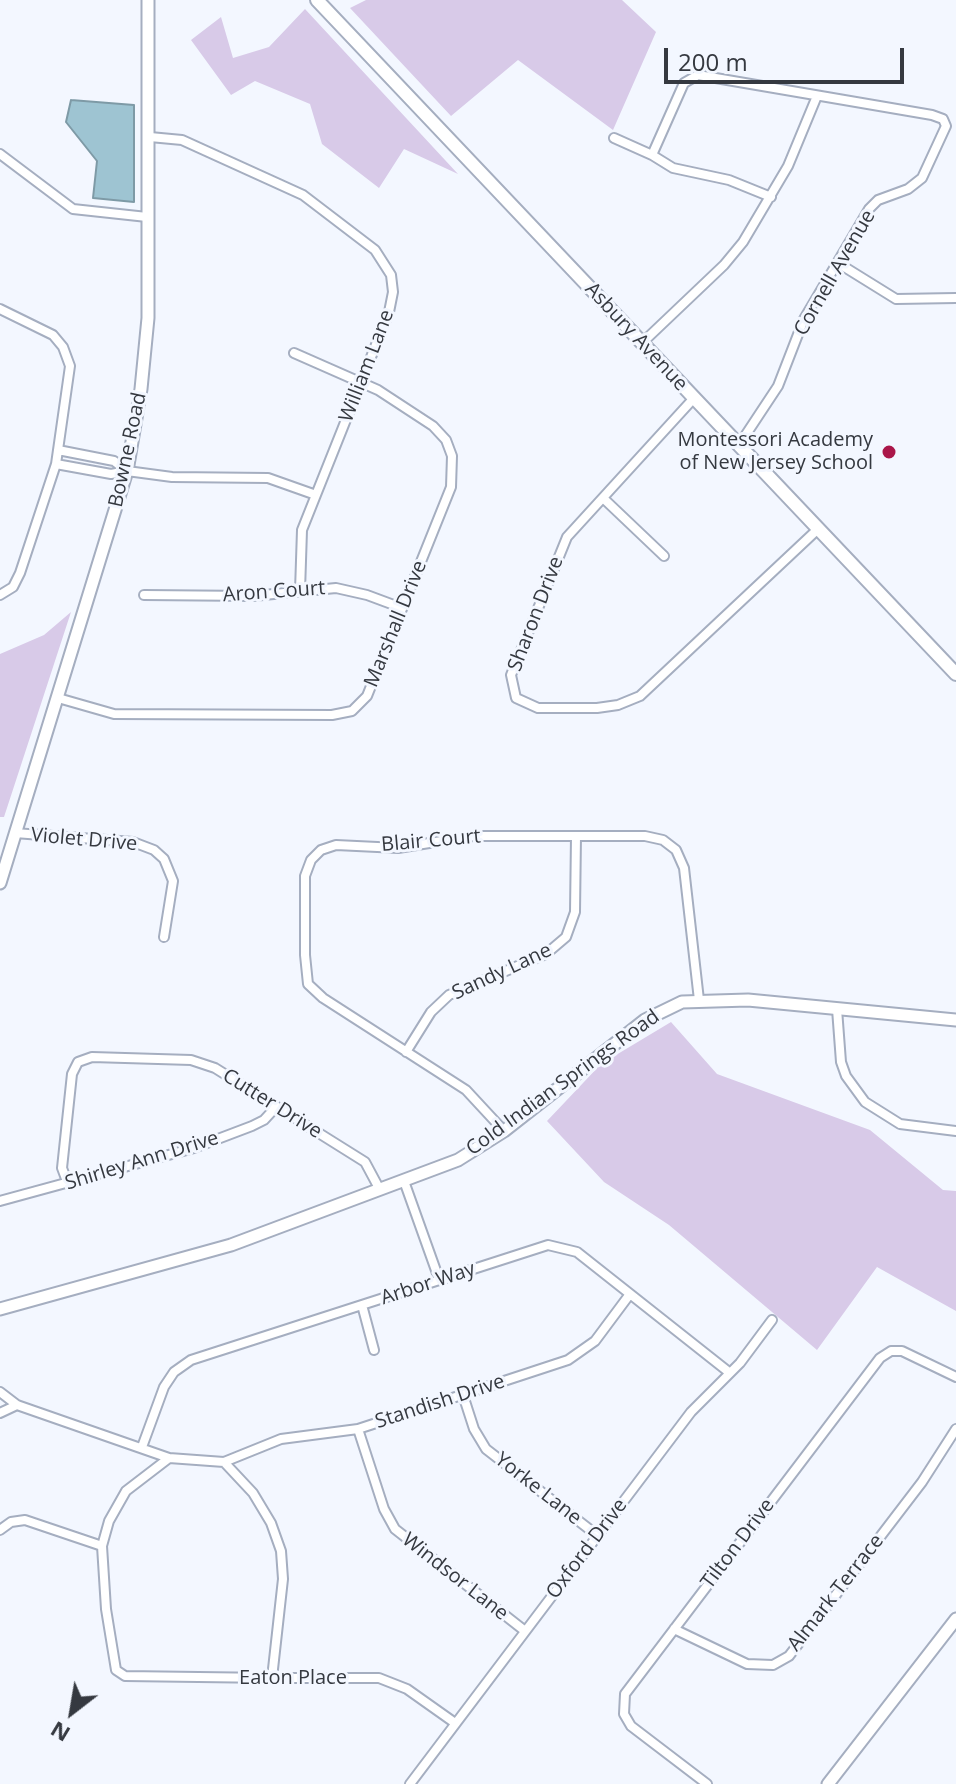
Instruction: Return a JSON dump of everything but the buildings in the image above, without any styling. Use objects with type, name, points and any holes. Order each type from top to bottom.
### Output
[{"type":"main road","name":"Asbury Avenue","points":[[317,0],[956,674]]},
{"type":"street","name":"Bowne Road","points":[[0,883],[127,471],[148,318],[148,0]]},
{"type":"street","points":[[642,343],[731,258],[771,197],[817,96],[692,76],[684,83],[652,155]]},
{"type":"street","name":"Cornell Avenue","points":[[739,445],[778,386],[804,319],[874,204],[908,189],[922,178],[943,139],[944,121],[932,115],[817,96]]},
{"type":"street","name":"William Lane","points":[[150,137],[191,143],[303,195],[381,257],[391,275],[391,303],[299,540],[300,591]]},
{"type":"street","points":[[614,138],[684,172],[729,180],[771,197]]},
{"type":"street","points":[[0,154],[73,209],[147,217]]},
{"type":"street","points":[[838,263],[896,299],[956,298]]},
{"type":"street","points":[[0,309],[53,335],[63,347],[70,366],[56,464],[20,573],[13,587],[0,595]]},
{"type":"street","name":"Marshall Drive","points":[[58,698],[114,714],[343,714],[356,708],[367,696],[451,487],[452,456],[446,440],[433,426],[361,381],[294,353]]},
{"type":"street","name":"Sharon Drive","points":[[694,398],[563,546],[511,675],[516,698],[531,707],[597,708],[618,705],[640,696],[818,529]]},
{"type":"street","points":[[58,450],[114,461],[127,471]]},
{"type":"street","points":[[56,464],[111,474],[127,471],[172,477],[268,478],[316,495]]},
{"type":"street","points":[[603,498],[664,556]]},
{"type":"street","name":"Aron Court","points":[[144,595],[253,596],[348,590],[402,608]]},
{"type":"street","name":"Violet Drive","points":[[15,833],[133,842],[157,852],[169,868],[173,881],[164,937]]},
{"type":"street","name":"Blair Court","points":[[504,1131],[466,1090],[323,998],[308,984],[305,876],[311,860],[321,850],[336,845],[398,848],[473,836],[655,837],[676,850],[684,868],[699,1000]]},
{"type":"street","name":"Sandy Lane","points":[[406,1052],[431,1012],[449,995],[546,954],[566,937],[575,912],[576,836]]},
{"type":"street","name":"Cold Indian Springs Road","points":[[0,1309],[195,1257],[458,1160],[504,1131],[645,1020],[677,1004],[699,1000],[956,1020]]},
{"type":"street","points":[[837,1009],[841,1062],[865,1102],[900,1124],[956,1131]]},
{"type":"street","name":"Cutter Drive","points":[[68,1184],[62,1168],[72,1074],[75,1066],[85,1058],[198,1061],[215,1068],[365,1162],[380,1190]]},
{"type":"street","name":"Shirley Ann Drive","points":[[0,1201],[68,1184],[237,1132],[264,1120],[276,1107]]},
{"type":"street","points":[[404,1181],[439,1279]]},
{"type":"street","name":"Arbor Way","points":[[142,1447],[164,1387],[185,1363],[540,1247],[559,1245],[577,1252],[730,1373]]},
{"type":"street","name":"Standish Drive","points":[[224,1462],[281,1439],[358,1429],[577,1355],[601,1334],[630,1294]]},
{"type":"street","points":[[362,1305],[374,1350]]},
{"type":"street","name":"Oxford Drive","points":[[410,1784],[705,1395],[730,1373],[772,1320]]},
{"type":"street","name":"Tilton Drive","points":[[707,1784],[631,1726],[624,1714],[625,1694],[885,1353],[902,1351],[956,1377]]},
{"type":"street","points":[[0,1392],[17,1405],[169,1458],[224,1462],[253,1493],[271,1523],[281,1551],[283,1579],[272,1678]]},
{"type":"street","name":"Yorke Lane","points":[[463,1395],[474,1429],[486,1449],[598,1536]]},
{"type":"street","points":[[0,1413],[17,1405]]},
{"type":"street","name":"Windsor Lane","points":[[358,1429],[384,1509],[395,1529],[525,1631]]},
{"type":"street","name":"Almark Terrace","points":[[674,1629],[747,1664],[763,1666],[782,1661],[795,1649],[922,1482],[956,1429]]},
{"type":"street","points":[[0,1530],[11,1522],[25,1520],[102,1546],[109,1521],[126,1491],[169,1458]]},
{"type":"street","name":"Eaton Place","points":[[102,1546],[107,1622],[113,1664],[119,1673],[379,1678],[407,1689],[455,1723]]},
{"type":"street","points":[[828,1784],[956,1619]]},
{"type":"shaded area","points":[[366,0],[622,0],[656,32],[613,130],[518,60],[451,116],[350,8]]},
{"type":"shaded area","points":[[305,9],[458,174],[404,149],[379,188],[322,144],[310,104],[255,81],[231,95],[191,40],[221,17],[233,58],[269,47]]},
{"type":"shaded area","points":[[71,612],[4,817],[0,817],[0,654],[44,635]]},
{"type":"shaded area","points":[[671,1022],[717,1074],[870,1130],[943,1190],[956,1191],[956,1311],[877,1267],[817,1350],[669,1225],[604,1182],[547,1121],[601,1064]]},
{"type":"water","points":[[71,100],[134,105],[134,202],[93,198],[97,161],[66,122]]},
{"type":"place","name":"Montessori Academy of New Jersey School","points":[[889,452]]}]
